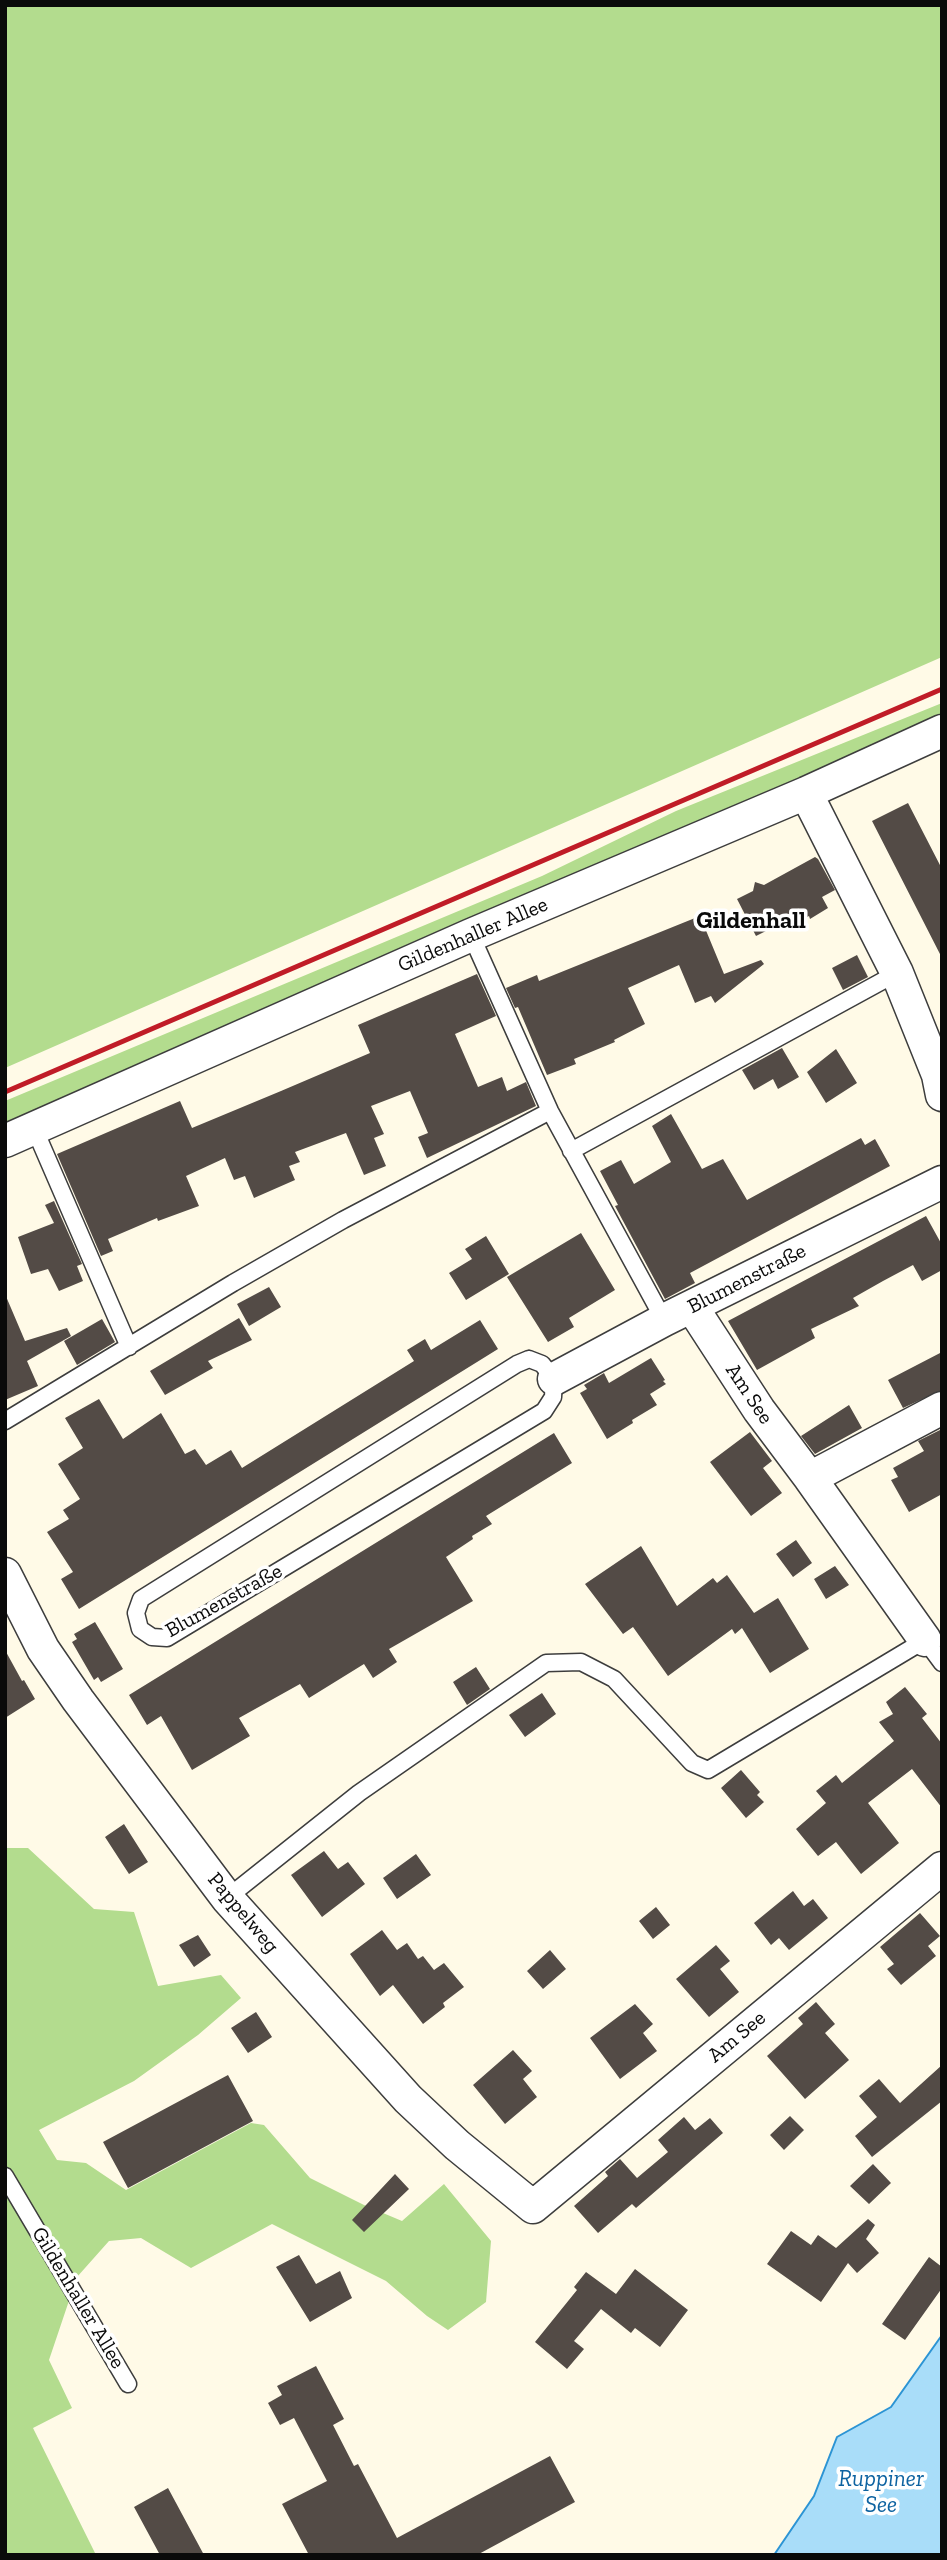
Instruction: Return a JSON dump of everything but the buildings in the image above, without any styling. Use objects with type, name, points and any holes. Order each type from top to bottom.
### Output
[{"type":"street","name":"Gildenhaller Allee","points":[[5,1141],[471,935],[806,793],[942,731]]},
{"type":"street","points":[[806,793],[897,973],[939,1075],[942,1095]]},
{"type":"street","name":"Blumenstraße","points":[[554,1379],[664,1320],[942,1182]]},
{"type":"street","name":"Am See","points":[[692,1307],[759,1410],[933,1652]]},
{"type":"street","points":[[810,1478],[942,1408]]},
{"type":"street","name":"Pappelweg","points":[[6,1579],[43,1648],[78,1700],[227,1898],[408,2099],[457,2145],[533,2207]]},
{"type":"street","name":"Am See","points":[[533,2207],[942,1868]]},
{"type":"lane","points":[[471,935],[550,1111],[664,1320]]},
{"type":"lane","points":[[571,1151],[897,973]]},
{"type":"lane","points":[[5,1422],[233,1283],[343,1220],[550,1111]]},
{"type":"lane","points":[[35,1129],[130,1348]]},
{"type":"lane","name":"Blumenstraße","points":[[530,1359],[542,1364],[554,1379],[554,1397],[544,1410],[167,1637],[152,1637],[140,1629],[136,1614],[141,1599],[517,1364],[530,1359]]},
{"type":"lane","points":[[227,1898],[359,1793],[546,1663],[581,1662],[614,1679],[692,1763],[708,1770],[933,1652]]},
{"type":"lane","name":"Gildenhaller Allee","points":[[5,2176],[128,2384]]},
{"type":"green space","points":[[5,5],[942,5],[942,657],[5,1068]]},
{"type":"green space","points":[[942,703],[942,729],[5,1132],[5,1101],[542,876],[676,811]]},
{"type":"green space","points":[[5,1848],[28,1848],[94,1909],[134,1912],[158,1986],[221,1975],[241,1998],[198,2035],[134,2081],[39,2130],[57,2160],[86,2163],[126,2190],[251,2123],[264,2125],[310,2178],[402,2221],[444,2184],[491,2241],[486,2302],[448,2330],[386,2281],[272,2224],[191,2268],[141,2238],[109,2241],[77,2277],[49,2360],[72,2408],[33,2428],[96,2555],[5,2555]]},
{"type":"water","name":"Ruppiner See","points":[[942,2335],[942,2555],[774,2555],[814,2496],[837,2437],[891,2407]]},
{"type":"railway","points":[[5,1092],[942,689]]},
{"type":"district","name":"Gildenhall","points":[[751,921]]}]
